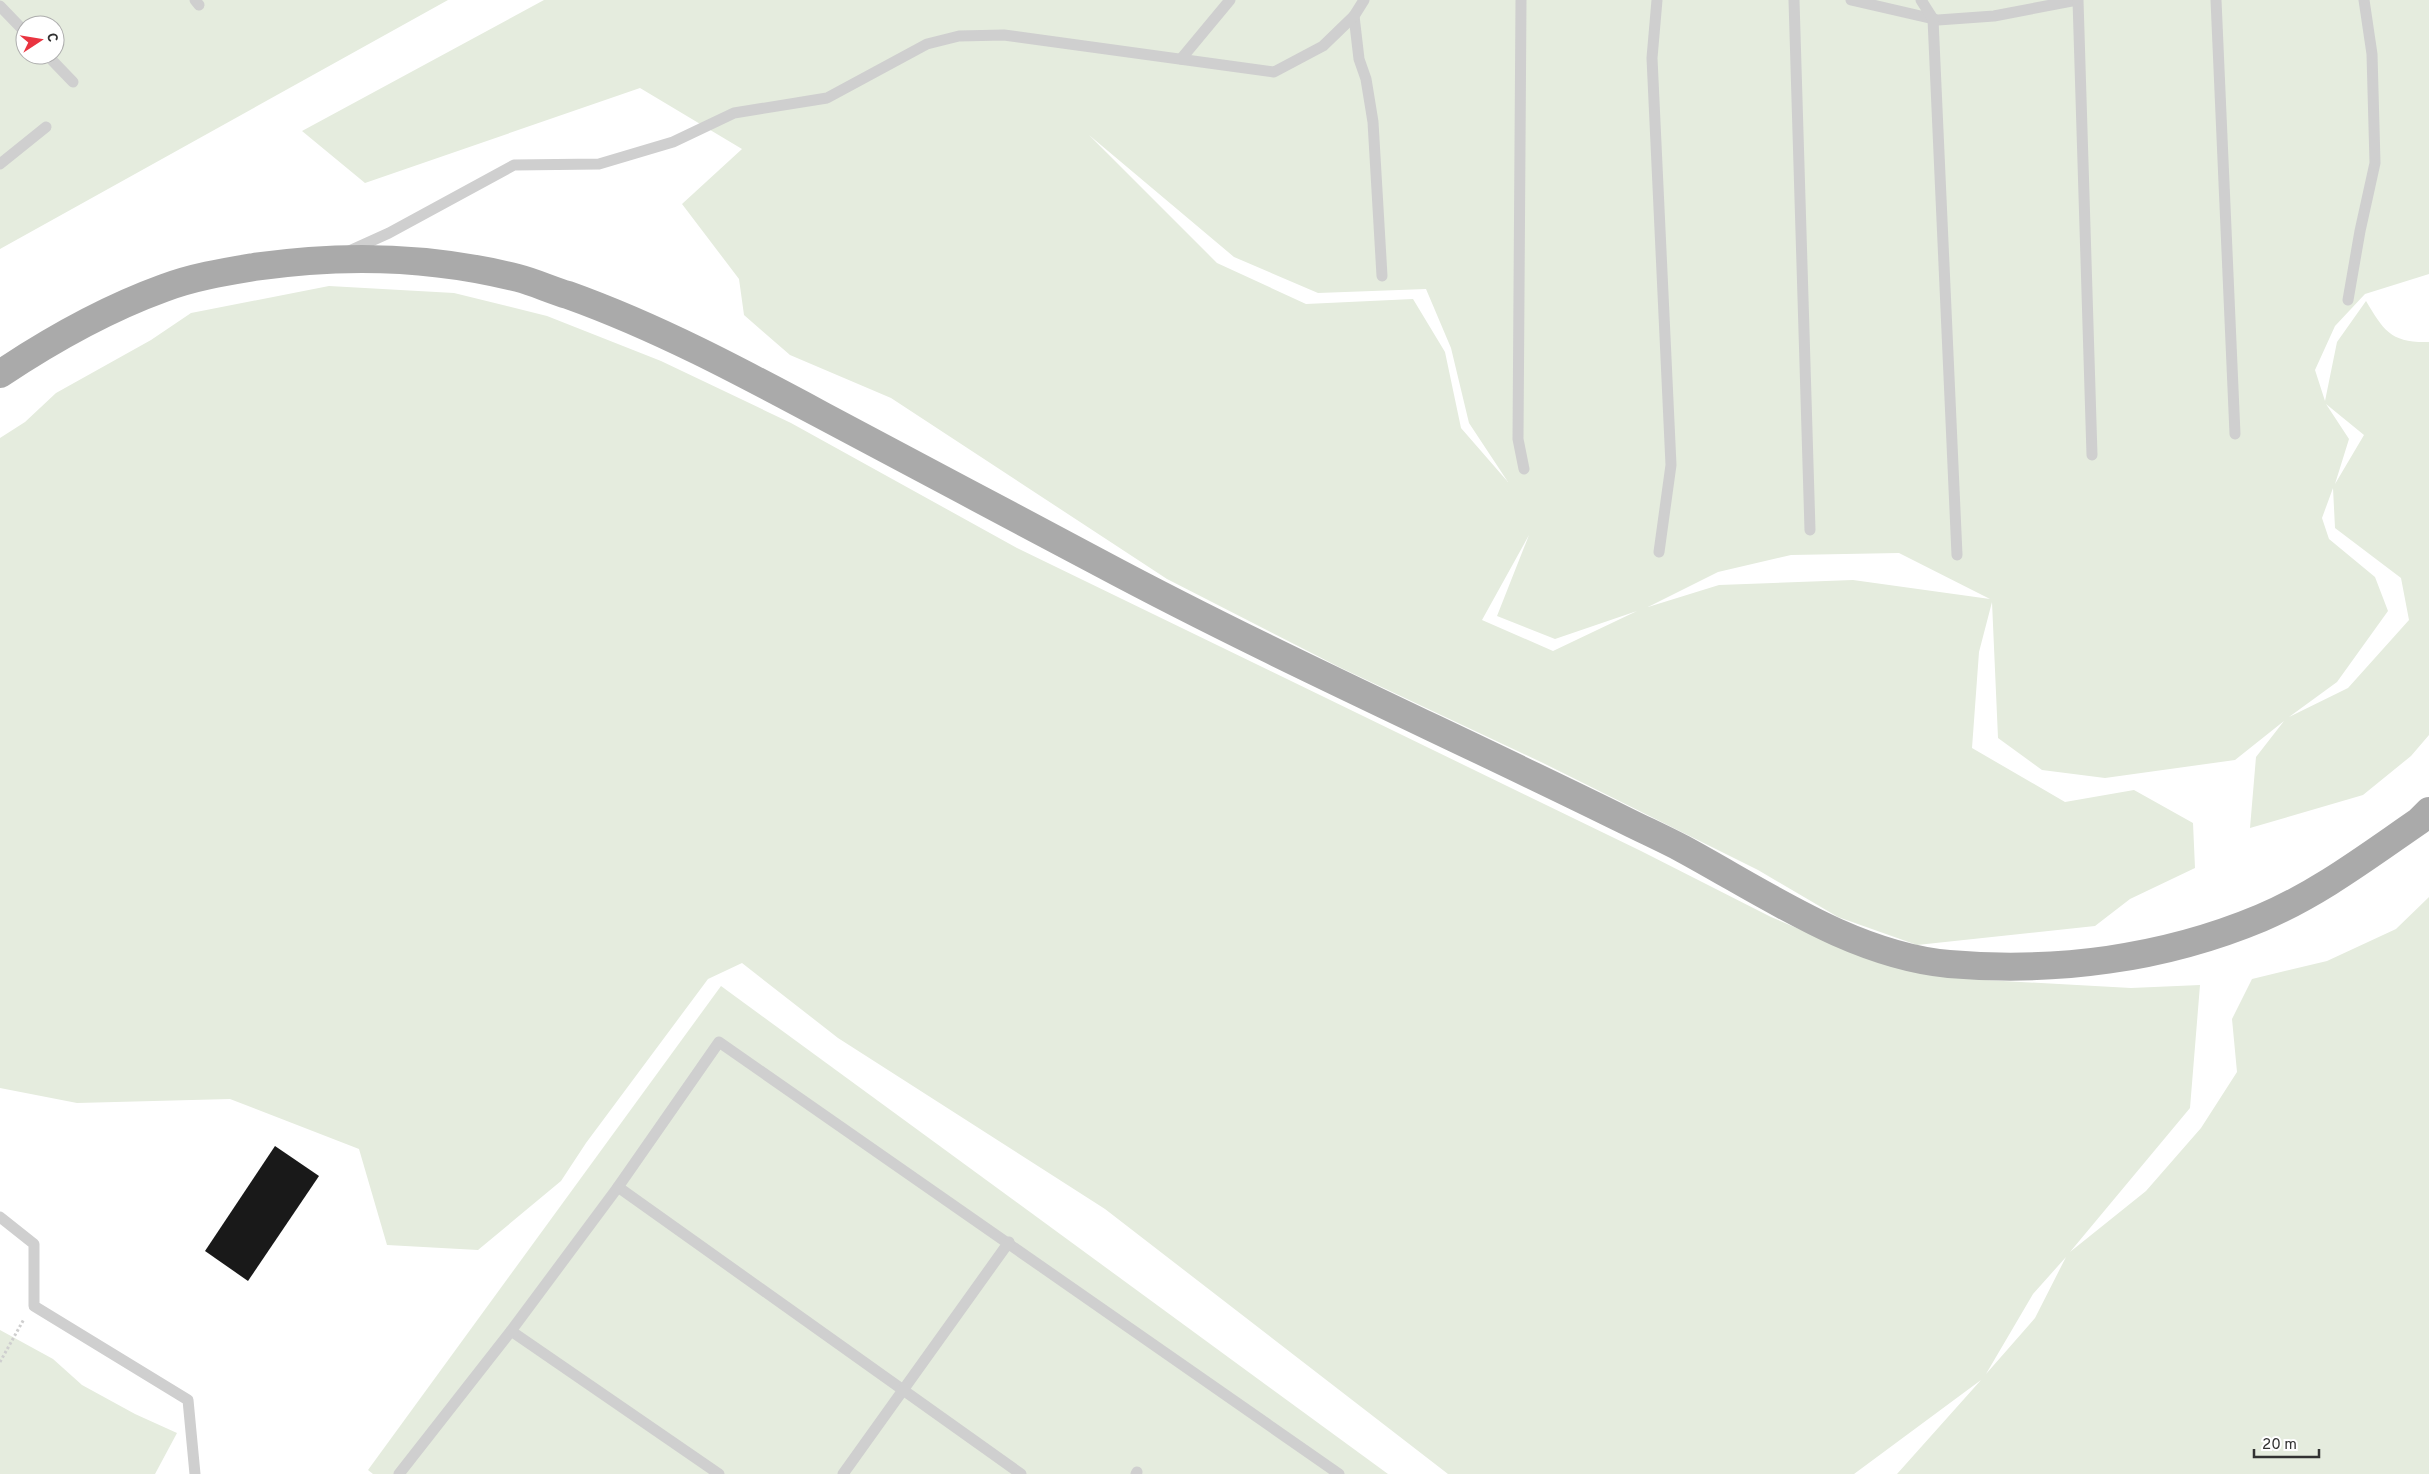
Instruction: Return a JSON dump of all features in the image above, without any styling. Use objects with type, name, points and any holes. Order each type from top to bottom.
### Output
[{"type":"main road","points":[[0,374],[94,318],[170,286],[245,269],[329,259],[386,259],[436,263],[520,278],[613,311],[724,362],[1179,605],[1679,847],[1795,912],[1842,935],[1888,950],[1942,963],[2006,966],[2061,965],[2116,959],[2173,947],[2263,917],[2304,896],[2365,858],[2429,811]]},
{"type":"lane","points":[[1181,59],[1230,0]]},
{"type":"lane","points":[[329,259],[389,233],[514,165],[599,164],[673,142],[734,112],[827,98],[927,44],[960,36],[1004,35],[1274,72],[1323,46],[1354,16],[1364,0]]},
{"type":"lane","points":[[1522,0],[1518,439],[1524,469]]},
{"type":"lane","points":[[1657,0],[1652,58],[1672,465],[1659,552]]},
{"type":"lane","points":[[1794,0],[1810,530]]},
{"type":"lane","points":[[1851,0],[1933,19],[1994,16],[2078,0],[2092,455]]},
{"type":"lane","points":[[1921,0],[1933,19],[1957,555]]},
{"type":"lane","points":[[2216,0],[2234,434]]},
{"type":"lane","points":[[2348,300],[2360,230],[2375,163],[2372,54],[2364,0]]},
{"type":"lane","points":[[0,6],[15,22]]},
{"type":"lane","points":[[1354,16],[1360,59],[1366,79],[1373,122],[1382,276]]},
{"type":"lane","points":[[57,65],[73,82]]},
{"type":"lane","points":[[0,164],[46,127]]},
{"type":"lane","points":[[399,1474],[511,1331],[618,1187],[719,1042],[1009,1242],[1339,1474]]},
{"type":"lane","points":[[618,1187],[1020,1474]]},
{"type":"lane","points":[[0,1217],[34,1244],[34,1306],[188,1400],[195,1474]]},
{"type":"lane","points":[[843,1474],[1009,1242]]},
{"type":"lane","points":[[511,1331],[719,1474]]},
{"type":"path","points":[[0,1362],[16,1330],[34,1306]]},
{"type":"shaded area","points":[[0,0],[448,0],[0,249]]},
{"type":"shaded area","points":[[544,0],[2429,0],[2429,274],[2365,294],[2335,326],[2315,370],[2325,401],[2337,342],[2366,301],[2378,320],[2390,333],[2406,340],[2429,342],[2429,735],[2411,756],[2363,795],[2250,828],[2256,757],[2284,721],[2235,760],[2105,778],[2042,770],[1998,738],[1992,602],[1979,652],[1972,748],[2065,802],[2134,790],[2193,823],[2195,868],[2130,899],[2095,926],[1917,945],[1838,917],[1758,870],[1541,762],[1339,667],[1167,579],[891,398],[790,355],[744,315],[739,279],[682,204],[742,149],[640,88],[365,183],[302,131]],"holes":[[[1089,135],[1234,257],[1318,293],[1426,289],[1451,348],[1469,423],[1508,482],[1461,428],[1445,352],[1413,299],[1306,304],[1217,263]],[[2326,404],[2364,435],[2335,484],[2349,439]],[[2333,488],[2335,528],[2401,578],[2409,620],[2348,688],[2289,717],[2337,682],[2388,611],[2375,577],[2329,539],[2322,518]],[[1529,535],[1497,616],[1555,639],[1637,611],[1553,651],[1482,620]],[[1899,553],[1990,599],[1853,580],[1719,585],[1648,607],[1718,572],[1791,555]]]},
{"type":"shaded area","points":[[329,286],[454,293],[547,316],[661,361],[791,423],[1017,548],[1641,851],[1771,917],[1841,947],[1904,966],[1985,980],[2131,988],[2200,985],[2190,1108],[2070,1252],[2146,1191],[2201,1128],[2237,1072],[2232,1019],[2252,979],[2327,961],[2396,929],[2429,897],[2429,1474],[1897,1474],[1981,1380],[1854,1474],[1448,1474],[1105,1209],[838,1038],[742,963],[708,979],[586,1143],[561,1181],[478,1250],[387,1245],[359,1149],[230,1099],[77,1103],[0,1088],[0,438],[25,422],[56,393],[151,340],[191,313]],"holes":[[[2066,1257],[2035,1318],[1986,1374],[2033,1294]]]},
{"type":"shaded area","points":[[721,986],[1388,1474],[373,1474],[368,1470]]},
{"type":"shaded area","points":[[0,1330],[53,1359],[82,1385],[135,1414],[177,1433],[155,1474],[0,1474]]},
{"type":"building","points":[[275,1146],[319,1176],[248,1281],[205,1251]]}]
